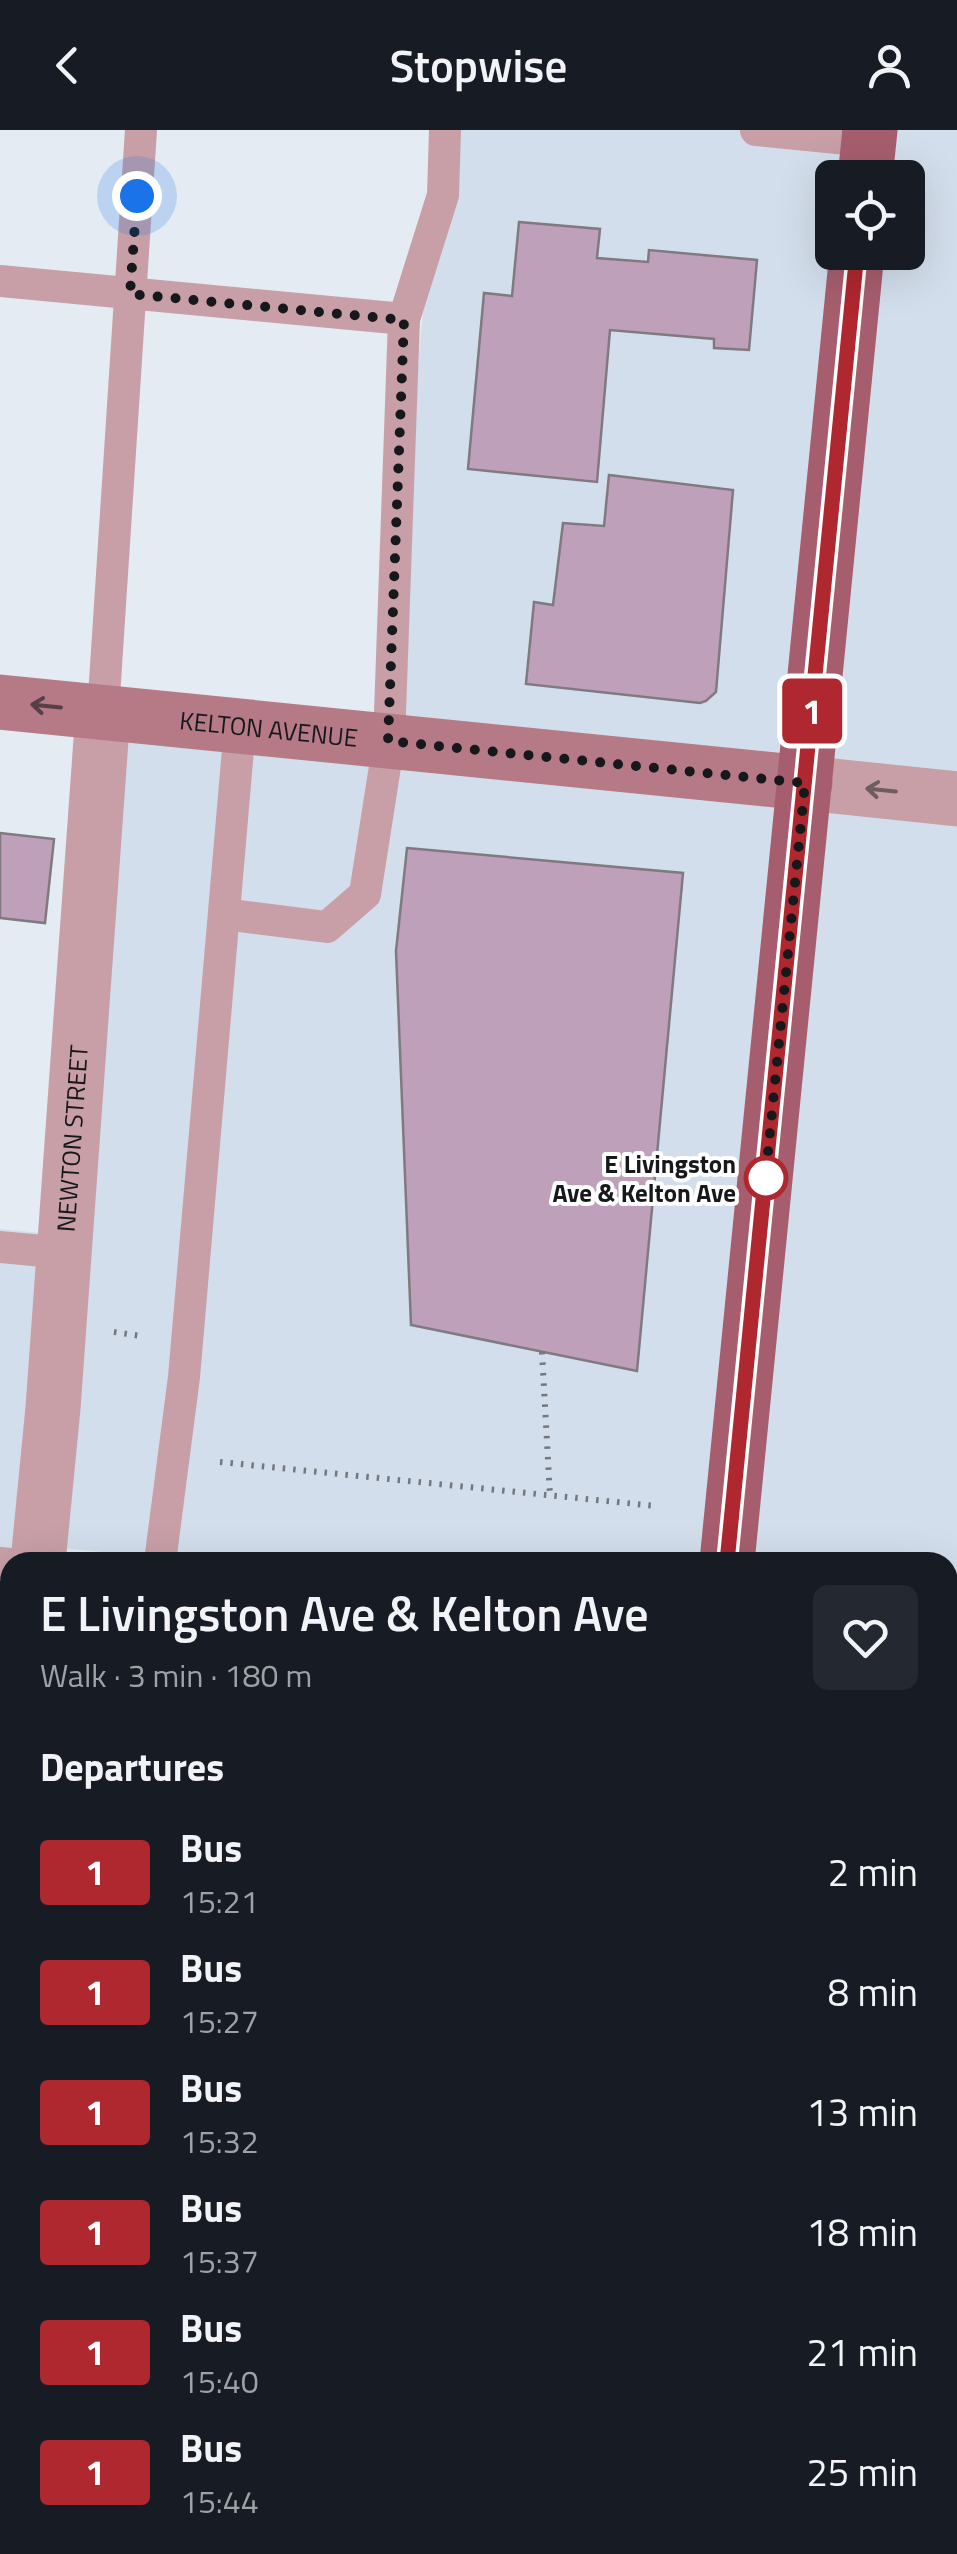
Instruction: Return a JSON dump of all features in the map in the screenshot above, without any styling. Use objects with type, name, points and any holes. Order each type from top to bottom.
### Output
[{"type":"main road","points":[[729,1552],[855,270]]},
{"type":"main road","name":"KELTON AVENUE","points":[[0,702],[805,783]]},
{"type":"street","name":"NEWTON STREET","points":[[39,1552],[103,712]]},
{"type":"street","name":"KELTON AVENUE","points":[[805,783],[957,799]]},
{"type":"lane","points":[[103,712],[141,130]]},
{"type":"lane","points":[[224,914],[327,927],[364,894],[388,741],[404,320],[443,195],[446,130]]},
{"type":"lane","points":[[756,130],[868,149]]},
{"type":"lane","points":[[0,282],[404,320]]},
{"type":"lane","points":[[161,1552],[188,1341],[240,726]]},
{"type":"lane","points":[[0,1247],[64,1254]]},
{"type":"path","points":[[98,1330],[188,1341]]},
{"type":"path","points":[[542,1352],[550,1496]]},
{"type":"path","points":[[174,1458],[656,1506]]},
{"type":"shaded area","points":[[439,130],[957,130],[957,1552],[103,1552],[33,1545],[24,1552],[0,1552],[0,1229],[61,1235],[109,718],[384,749]]},
{"type":"building","points":[[519,222],[600,229],[597,258],[648,262],[649,250],[757,260],[749,350],[714,348],[714,339],[610,330],[597,482],[468,469],[484,293],[512,296]]},
{"type":"building","points":[[609,475],[733,490],[716,692],[706,701],[526,684],[534,602],[553,605],[563,523],[604,526]]},
{"type":"building","points":[[0,833],[54,839],[45,923],[0,918]]},
{"type":"building","points":[[407,848],[683,873],[637,1371],[411,1325],[396,951]]},
{"type":"bus line","name":"1","points":[[728,1552],[855,270]]},
{"type":"place","name":"E Livingston Ave & Kelton Ave","points":[[766,1178]]},
{"type":"route","points":[[137,196],[130,294],[404,320],[388,741],[805,783],[765,1182],[766,1178]]}]
